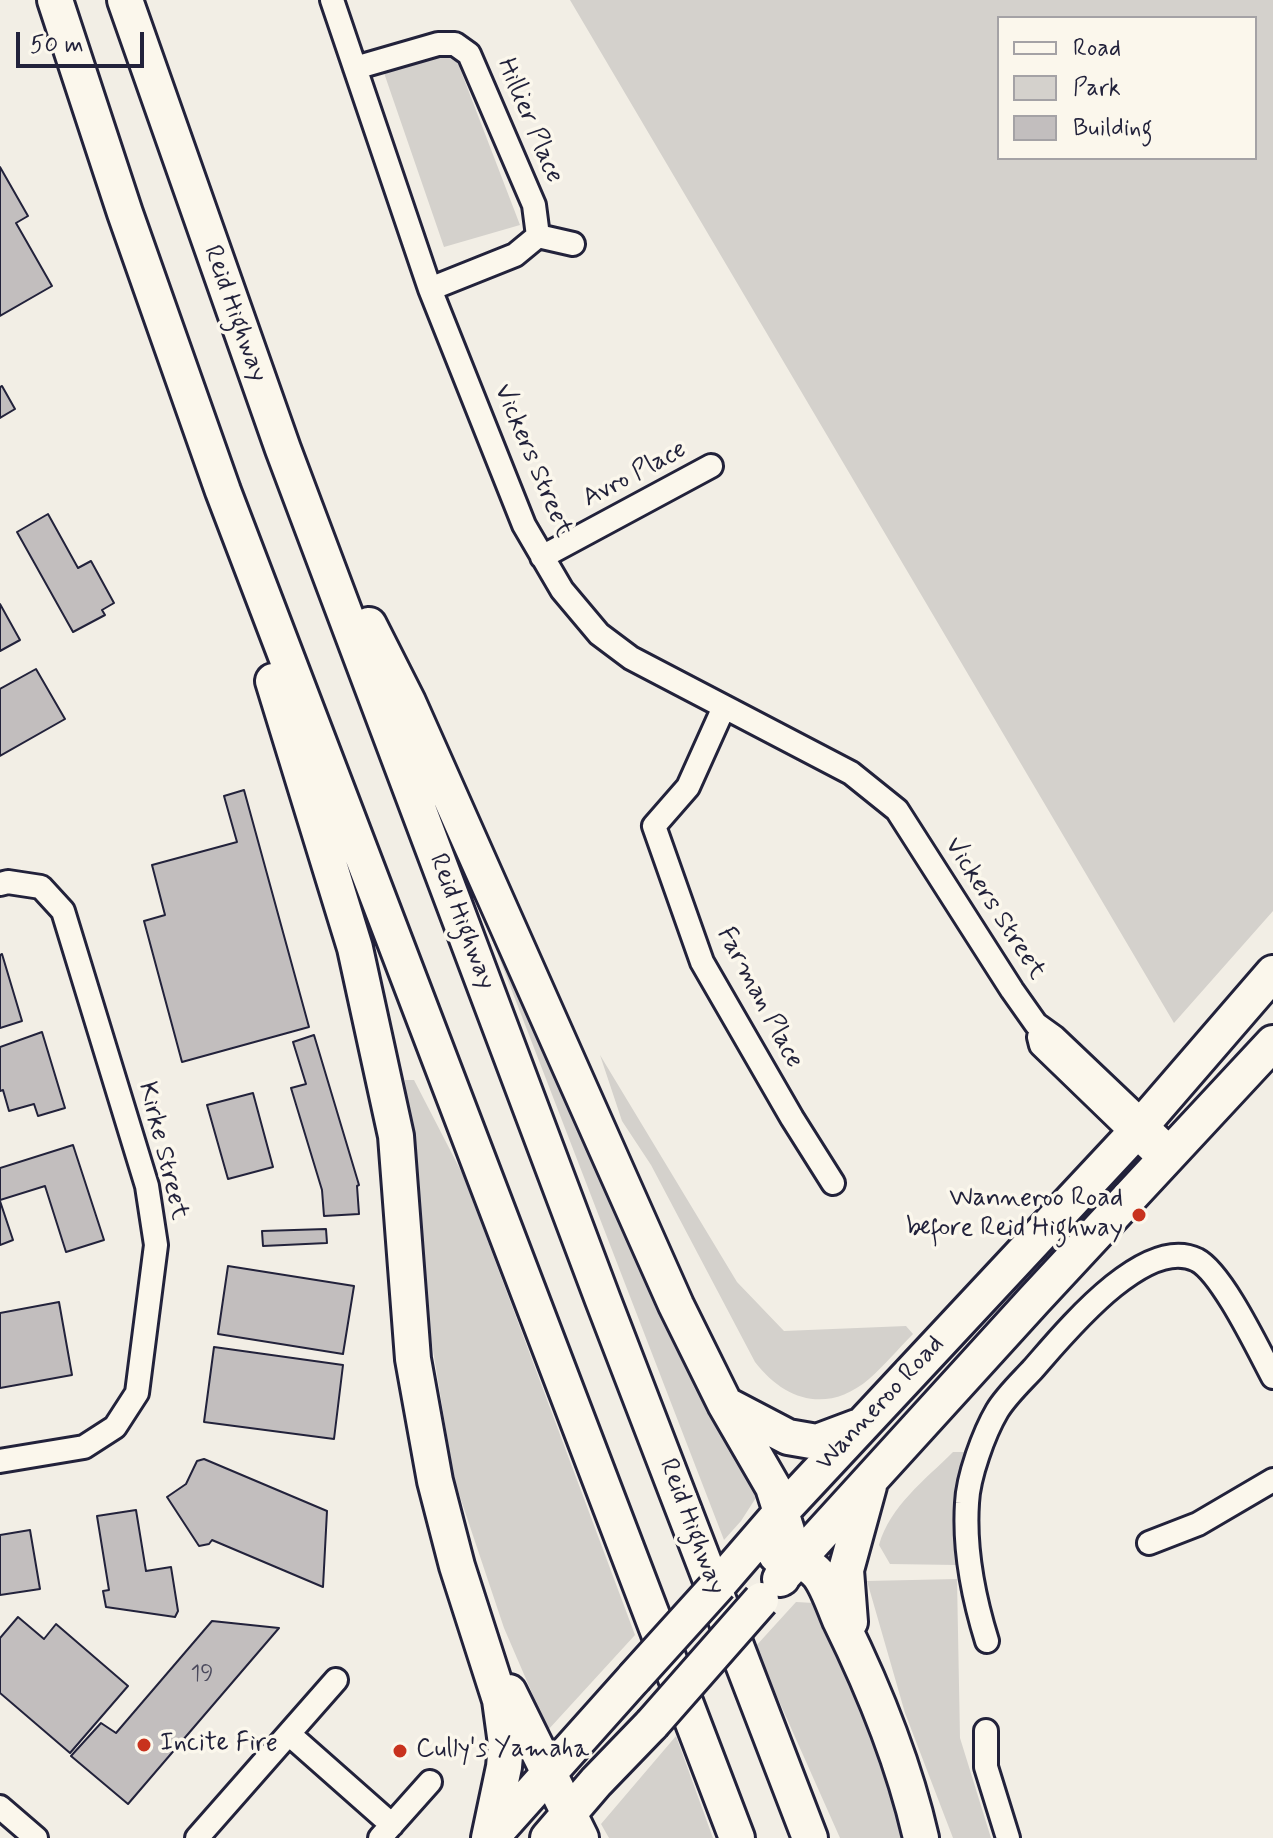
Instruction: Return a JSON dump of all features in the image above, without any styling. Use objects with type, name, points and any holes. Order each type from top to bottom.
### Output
[{"type":"highway","points":[[55,0],[125,213],[223,491],[737,1838]]},
{"type":"highway","name":"Reid Highway","points":[[125,0],[283,449],[603,1300],[810,1838]]},
{"type":"highway","points":[[283,449],[408,702],[630,1203],[725,1404],[773,1487],[787,1531],[781,1573]]},
{"type":"highway","points":[[223,491],[272,676],[355,948],[396,1136],[413,1359],[435,1481],[457,1566],[500,1700],[506,1744],[490,1838]]},
{"type":"highway","name":"Wanneroo Road","points":[[490,1838],[735,1570],[782,1511],[1138,1129],[1273,973]]},
{"type":"highway","name":"Wanneroo Road","points":[[566,1830],[596,1782],[652,1724],[781,1573],[1273,1043]]},
{"type":"highway","points":[[725,1404],[788,1437],[817,1442],[861,1425]]},
{"type":"highway","points":[[855,1650],[846,1570],[870,1479]]},
{"type":"highway","points":[[735,1570],[773,1555],[781,1573]]},
{"type":"highway","points":[[457,1566],[517,1710],[548,1773],[566,1830]]},
{"type":"highway","points":[[781,1573],[818,1575],[855,1650],[890,1737],[921,1838]]},
{"type":"street","name":"Vickers Street","points":[[332,0],[430,289],[524,525],[562,590],[599,634],[631,658],[851,773],[897,810],[1036,1024],[1041,1045],[1169,1157]]},
{"type":"street","name":"Hillier Place","points":[[355,68],[438,44],[455,44],[469,54],[534,205],[538,236]]},
{"type":"street","points":[[430,289],[515,255],[538,236],[573,244]]},
{"type":"street","name":"Avro Place","points":[[542,557],[711,466]]},
{"type":"street","name":"Farman Place","points":[[724,707],[688,787],[654,826],[702,962],[833,1183]]},
{"type":"street","name":"Kirke Street","points":[[0,884],[8,882],[41,887],[63,911],[147,1186],[156,1245],[137,1393],[115,1427],[84,1447],[0,1461]]},
{"type":"street","points":[[987,1641],[976,1604],[971,1571],[967,1502],[975,1464],[997,1410],[1087,1307],[1153,1262],[1177,1257],[1199,1261],[1215,1274],[1273,1377]]},
{"type":"street","points":[[1149,1543],[1198,1524],[1273,1480]]},
{"type":"street","points":[[197,1838],[336,1680]]},
{"type":"street","points":[[986,1731],[986,1767],[1008,1838]]},
{"type":"street","points":[[289,1734],[386,1832],[430,1782]]},
{"type":"street","points":[[0,1807],[36,1838]]},
{"type":"green space","points":[[570,0],[1273,0],[1273,911],[1174,1023]]},
{"type":"green space","points":[[454,53],[520,225],[444,247],[383,70]]},
{"type":"green space","points":[[492,915],[759,1493],[724,1540],[485,921]]},
{"type":"green space","points":[[600,1055],[737,1282],[784,1331],[906,1326],[913,1334],[869,1379],[838,1397],[808,1398],[780,1386],[755,1362],[651,1165],[622,1121]]},
{"type":"green space","points":[[405,1080],[414,1080],[463,1175],[635,1635],[548,1730],[504,1628],[454,1479],[430,1332]]},
{"type":"green space","points":[[953,1452],[969,1452],[956,1505],[957,1565],[890,1564],[879,1545],[891,1518],[910,1494]]},
{"type":"green space","points":[[957,1579],[960,1738],[991,1838],[953,1838],[905,1713],[867,1581]]},
{"type":"green space","points":[[796,1602],[814,1603],[879,1742],[903,1838],[840,1838],[755,1647]]},
{"type":"green space","points":[[676,1736],[713,1838],[609,1838],[601,1824]]},
{"type":"building","points":[[0,167],[28,216],[16,223],[52,286],[0,316]]},
{"type":"building","points":[[0,387],[15,409],[0,418]]},
{"type":"building","points":[[48,514],[78,568],[91,561],[114,603],[102,610],[105,615],[73,632],[17,532]]},
{"type":"building","points":[[0,604],[20,640],[0,651]]},
{"type":"building","points":[[36,669],[65,719],[0,756],[0,689]]},
{"type":"building","points":[[244,790],[309,1027],[182,1062],[144,921],[165,915],[152,865],[237,842],[224,796]]},
{"type":"building","points":[[0,955],[22,1021],[0,1028]]},
{"type":"building","points":[[42,1032],[65,1108],[38,1116],[34,1104],[9,1111],[3,1090],[0,1091],[0,1047]]},
{"type":"building","points":[[314,1035],[359,1185],[359,1214],[324,1216],[322,1190],[291,1088],[306,1084],[293,1042]]},
{"type":"building","points":[[253,1093],[273,1167],[228,1179],[207,1105]]},
{"type":"building","points":[[73,1145],[104,1240],[66,1252],[45,1186],[0,1200],[0,1168]]},
{"type":"building","points":[[0,1201],[13,1240],[0,1245]]},
{"type":"building","points":[[326,1229],[327,1243],[263,1246],[262,1231]]},
{"type":"building","points":[[228,1266],[354,1286],[343,1354],[218,1334]]},
{"type":"building","points":[[59,1302],[72,1375],[0,1388],[0,1313]]},
{"type":"building","points":[[214,1347],[343,1365],[334,1439],[204,1422]]},
{"type":"building","points":[[204,1459],[327,1511],[323,1587],[212,1540],[199,1546],[167,1497],[186,1484],[197,1461]]},
{"type":"building","points":[[136,1510],[146,1571],[171,1567],[178,1611],[175,1617],[106,1607],[103,1591],[109,1590],[97,1516]]},
{"type":"building","points":[[30,1530],[40,1589],[0,1595],[0,1535]]},
{"type":"building","points":[[18,1617],[44,1639],[56,1624],[128,1686],[70,1753],[0,1693],[0,1638]]},
{"type":"building","points":[[212,1621],[279,1628],[128,1804],[71,1756],[101,1723],[116,1733]]},
{"type":"place","name":"Wanneroo Road before Reid Highway","points":[[1139,1215]]},
{"type":"place","name":"Incite Fire","points":[[144,1745]]},
{"type":"place","name":"Cully's Yamaha","points":[[400,1751]]}]
